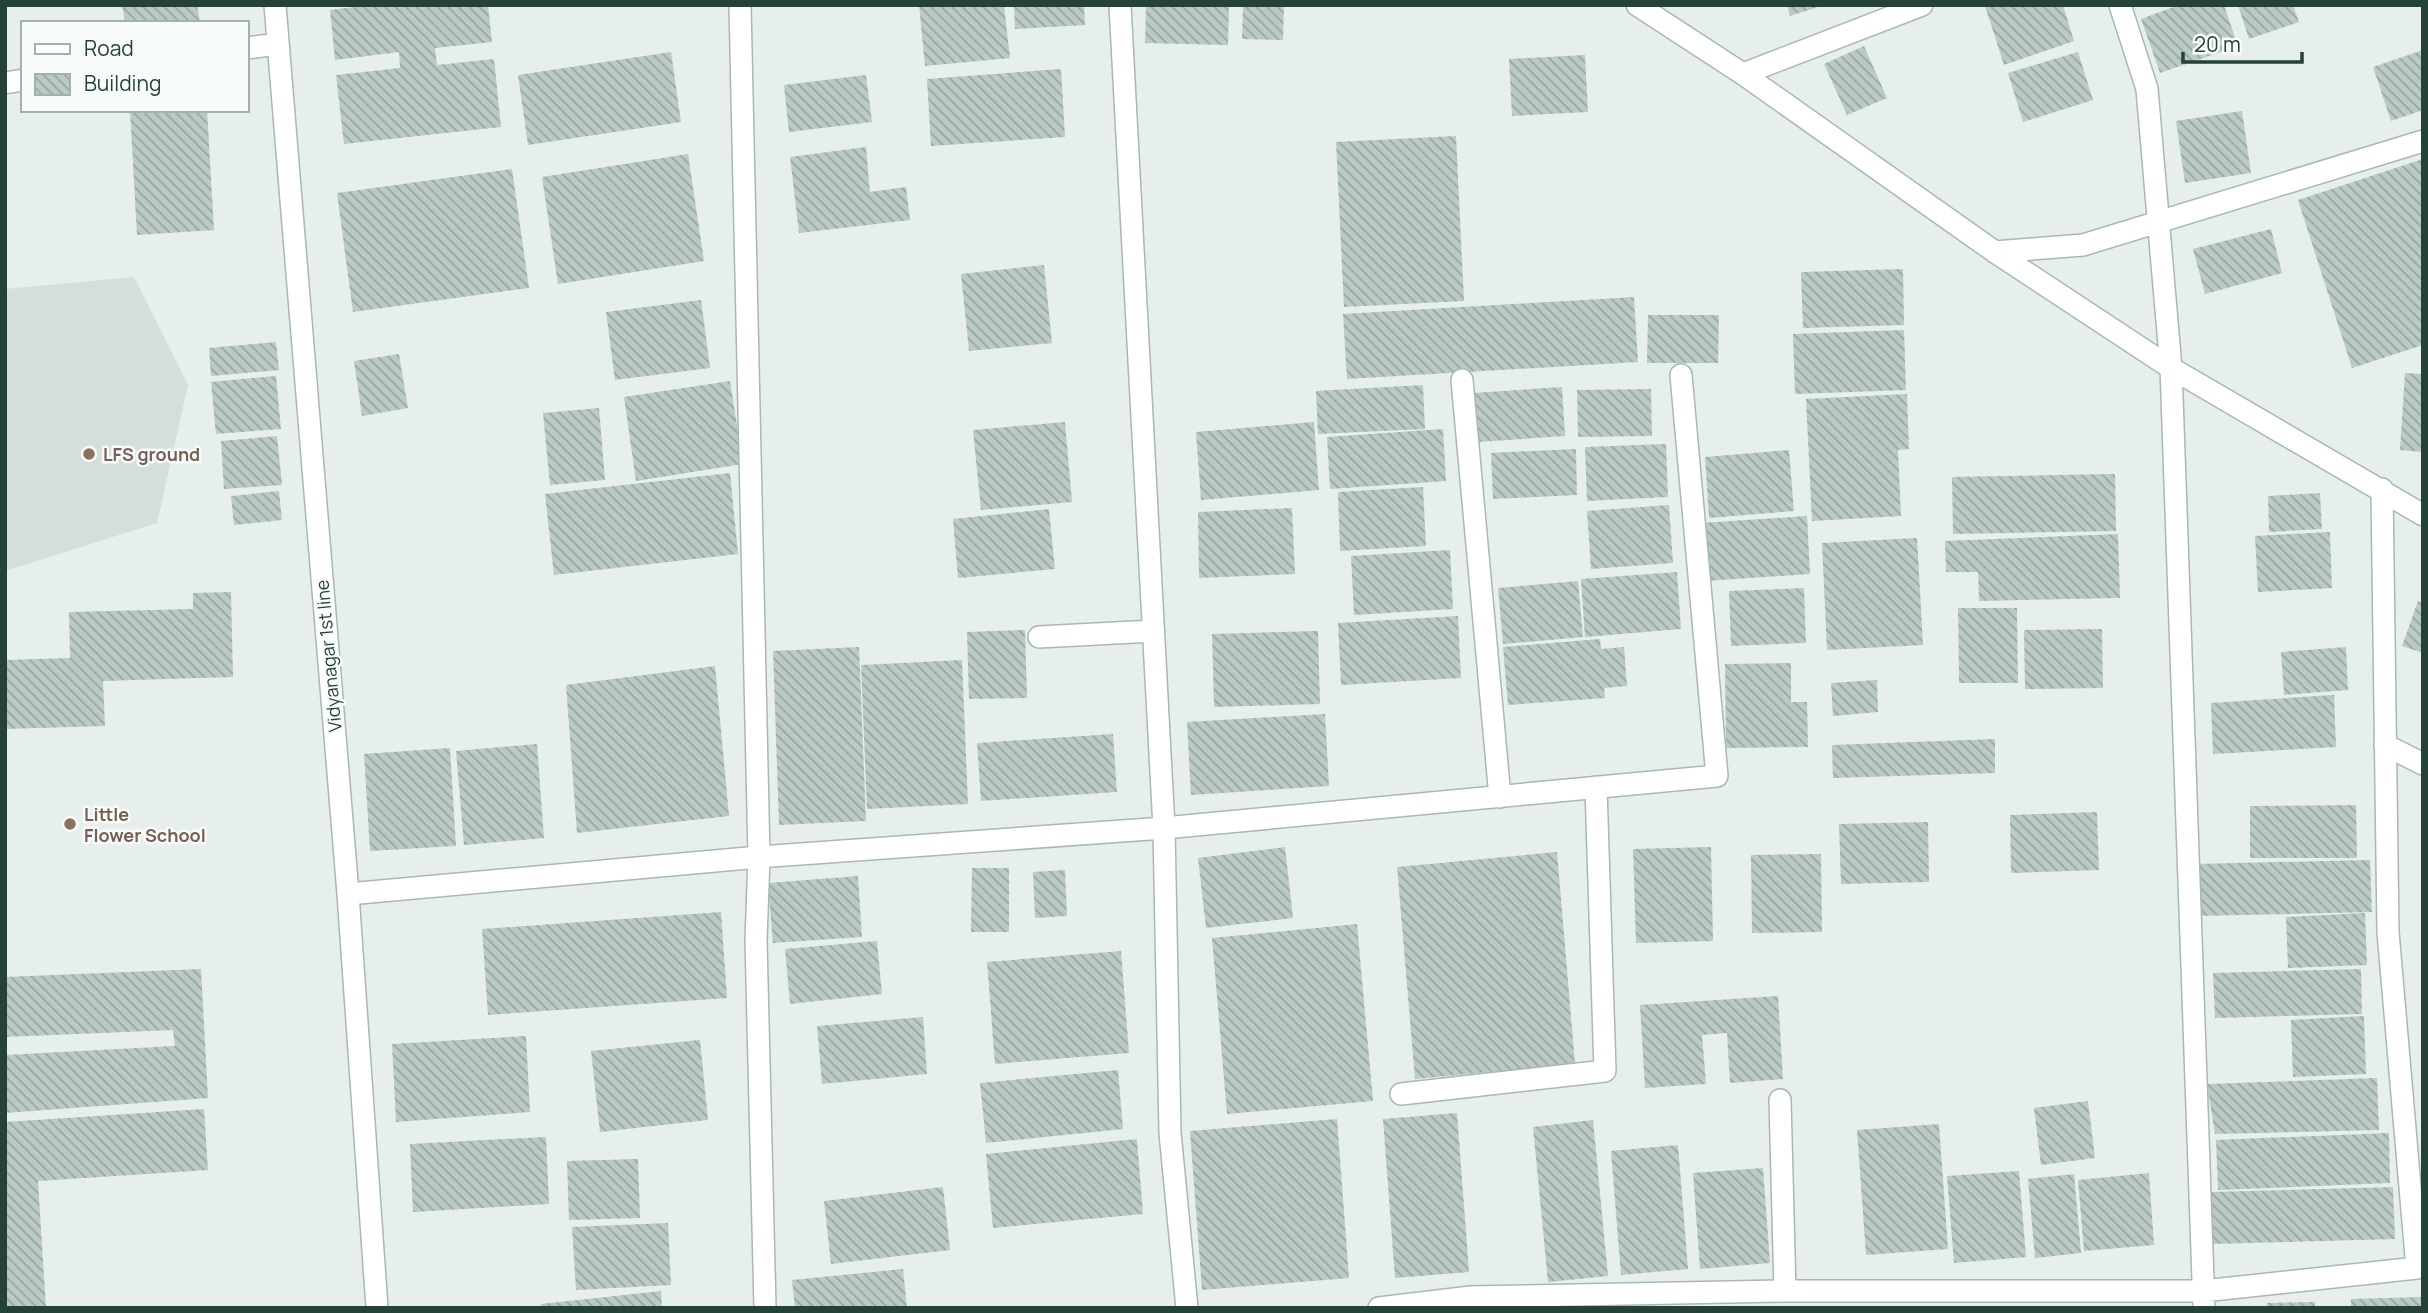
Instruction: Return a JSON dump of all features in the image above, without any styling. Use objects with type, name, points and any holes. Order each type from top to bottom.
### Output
[{"type":"street","name":"Vidyanagar 1st line","points":[[275,5],[348,894],[377,1308]]},
{"type":"street","points":[[740,5],[759,857],[756,940],[765,1308]]},
{"type":"street","points":[[1120,5],[1164,828],[1170,1133],[1187,1308]]},
{"type":"street","points":[[1637,5],[1743,74],[1995,252],[2171,368],[2423,515]]},
{"type":"street","points":[[1743,74],[1922,5]]},
{"type":"street","points":[[2120,5],[2147,89],[2171,368],[2203,1299]]},
{"type":"street","points":[[248,48],[278,44]]},
{"type":"street","points":[[1995,252],[2083,245],[2423,141]]},
{"type":"street","points":[[348,894],[759,857],[1164,828],[1717,776],[1681,375]]},
{"type":"street","points":[[1462,380],[1500,797]]},
{"type":"street","points":[[1379,1308],[1471,1297],[1785,1291],[2203,1299],[2420,1268],[2388,932],[2382,489]]},
{"type":"street","points":[[1039,636],[1153,631]]},
{"type":"street","points":[[2385,745],[2423,764]]},
{"type":"street","points":[[1401,1094],[1605,1071],[1596,788]]},
{"type":"street","points":[[1780,1100],[1785,1291]]},
{"type":"shaded area","name":"LFS ground","points":[[134,277],[188,385],[157,523],[5,571],[5,289]]},
{"type":"building","points":[[122,5],[197,5],[200,21],[125,21]]},
{"type":"building","points":[[372,5],[488,5],[492,42],[435,48],[437,65],[494,59],[501,127],[344,144],[336,75],[400,68],[399,52],[335,60],[330,10]]},
{"type":"building","points":[[919,5],[1004,5],[1010,58],[925,66]]},
{"type":"building","points":[[1014,5],[1084,5],[1085,25],[1015,29]]},
{"type":"building","points":[[1146,5],[1229,5],[1228,45],[1145,43]]},
{"type":"building","points":[[1243,5],[1284,5],[1283,40],[1242,39]]},
{"type":"building","points":[[1787,5],[1821,5],[1821,6],[1790,16]]},
{"type":"building","points":[[2063,5],[2074,41],[2004,65],[1985,6]]},
{"type":"building","points":[[2179,5],[2224,5],[2238,46],[2160,73],[2141,19]]},
{"type":"building","points":[[2238,5],[2293,5],[2299,22],[2249,39]]},
{"type":"building","points":[[1864,46],[1887,98],[1847,115],[1824,64]]},
{"type":"building","points":[[2423,50],[2423,110],[2391,121],[2373,67]]},
{"type":"building","points":[[671,52],[681,122],[528,145],[518,75]]},
{"type":"building","points":[[2078,52],[2093,100],[2023,122],[2008,73]]},
{"type":"building","points":[[1585,55],[1588,112],[1512,116],[1509,59]]},
{"type":"building","points":[[1061,69],[1065,137],[931,146],[927,79]]},
{"type":"building","points":[[866,75],[872,122],[789,132],[784,85]]},
{"type":"building","points":[[2242,111],[2251,173],[2185,183],[2176,121]]},
{"type":"building","points":[[130,112],[207,112],[214,230],[137,235]]},
{"type":"building","points":[[1456,136],[1464,301],[1344,307],[1336,142]]},
{"type":"building","points":[[866,147],[870,192],[906,187],[910,220],[799,233],[790,157]]},
{"type":"building","points":[[688,154],[704,261],[558,284],[542,177]]},
{"type":"building","points":[[2423,159],[2423,345],[2352,368],[2298,200]]},
{"type":"building","points":[[512,169],[529,288],[353,312],[337,193]]},
{"type":"building","points":[[2271,229],[2282,273],[2205,294],[2193,249]]},
{"type":"building","points":[[1044,265],[1052,343],[969,351],[961,274]]},
{"type":"building","points":[[1903,269],[1904,325],[1803,328],[1801,272]]},
{"type":"building","points":[[1634,297],[1638,362],[1347,379],[1343,314]]},
{"type":"building","points":[[701,300],[710,368],[615,380],[606,312]]},
{"type":"building","points":[[1648,315],[1719,315],[1718,363],[1647,363]]},
{"type":"building","points":[[1904,330],[1906,390],[1795,394],[1793,334]]},
{"type":"building","points":[[276,342],[279,370],[211,376],[209,348]]},
{"type":"building","points":[[399,354],[408,408],[362,416],[354,361]]},
{"type":"building","points":[[2405,373],[2423,374],[2423,452],[2400,450]]},
{"type":"building","points":[[276,376],[281,429],[216,434],[211,382]]},
{"type":"building","points":[[730,381],[743,464],[636,481],[624,397]]},
{"type":"building","points":[[1423,385],[1425,429],[1318,434],[1316,391]]},
{"type":"building","points":[[1562,387],[1565,436],[1478,442],[1474,393]]},
{"type":"building","points":[[1651,389],[1652,436],[1578,437],[1577,390]]},
{"type":"building","points":[[1907,394],[1909,449],[1898,450],[1901,516],[1812,521],[1806,399]]},
{"type":"building","points":[[599,408],[605,480],[550,485],[543,413]]},
{"type":"building","points":[[1065,422],[1072,502],[981,510],[973,430]]},
{"type":"building","points":[[1314,422],[1319,490],[1201,500],[1196,432]]},
{"type":"building","points":[[1443,429],[1446,481],[1330,489],[1327,437]]},
{"type":"building","points":[[277,436],[282,485],[224,489],[221,441]]},
{"type":"building","points":[[1666,444],[1668,497],[1587,501],[1585,447]]},
{"type":"building","points":[[1576,449],[1577,495],[1493,499],[1491,453]]},
{"type":"building","points":[[1789,450],[1794,511],[1709,518],[1705,457]]},
{"type":"building","points":[[730,473],[738,554],[554,575],[545,494]]},
{"type":"building","points":[[2115,474],[2116,531],[1953,534],[1952,477]]},
{"type":"building","points":[[1423,487],[1426,546],[1340,551],[1338,492]]},
{"type":"building","points":[[279,491],[282,520],[234,525],[231,496]]},
{"type":"building","points":[[2320,493],[2322,529],[2269,532],[2268,496]]},
{"type":"building","points":[[1669,505],[1673,563],[1591,569],[1587,511]]},
{"type":"building","points":[[1292,508],[1295,574],[1199,578],[1198,512]]},
{"type":"building","points":[[1049,509],[1055,569],[958,578],[953,519]]},
{"type":"building","points":[[1807,516],[1810,574],[1705,581],[1701,523]]},
{"type":"building","points":[[2330,532],[2332,588],[2258,592],[2255,536]]},
{"type":"building","points":[[2118,534],[2120,598],[1979,601],[1978,572],[1946,572],[1945,541]]},
{"type":"building","points":[[1917,538],[1923,645],[1827,650],[1822,543]]},
{"type":"building","points":[[1450,550],[1453,609],[1354,615],[1351,556]]},
{"type":"building","points":[[1677,572],[1681,629],[1585,637],[1581,579]]},
{"type":"building","points":[[1578,581],[1583,637],[1503,644],[1498,588]]},
{"type":"building","points":[[1804,588],[1806,643],[1731,646],[1729,591]]},
{"type":"building","points":[[231,592],[233,677],[103,681],[105,726],[5,729],[5,660],[70,658],[69,612],[193,609],[193,593]]},
{"type":"building","points":[[2418,601],[2423,603],[2423,653],[2402,646]]},
{"type":"building","points":[[1958,608],[2017,608],[2018,683],[1959,683]]},
{"type":"building","points":[[1458,616],[1461,678],[1341,685],[1338,623]]},
{"type":"building","points":[[2102,629],[2103,688],[2025,689],[2024,630]]},
{"type":"building","points":[[1025,630],[1027,698],[969,699],[967,632]]},
{"type":"building","points":[[1318,631],[1320,704],[1214,707],[1212,634]]},
{"type":"building","points":[[1600,639],[1601,649],[1624,647],[1627,686],[1604,688],[1605,698],[1508,705],[1503,647]]},
{"type":"building","points":[[859,647],[866,821],[779,825],[773,651]]},
{"type":"building","points":[[2346,647],[2348,690],[2284,695],[2281,652]]},
{"type":"building","points":[[962,660],[968,804],[867,809],[861,665]]},
{"type":"building","points":[[1791,663],[1791,702],[1807,702],[1808,747],[1726,748],[1725,664]]},
{"type":"building","points":[[715,666],[729,816],[577,833],[566,685]]},
{"type":"building","points":[[1877,680],[1878,712],[1833,716],[1831,683]]},
{"type":"building","points":[[2334,695],[2336,747],[2213,754],[2211,703]]},
{"type":"building","points":[[1325,714],[1329,786],[1191,795],[1187,722]]},
{"type":"building","points":[[1113,734],[1117,792],[981,801],[977,743]]},
{"type":"building","points":[[1995,739],[1995,773],[1833,778],[1832,745]]},
{"type":"building","points":[[537,744],[544,838],[464,845],[456,751]]},
{"type":"building","points":[[450,748],[456,846],[370,851],[364,754]]},
{"type":"building","points":[[2356,805],[2357,858],[2250,858],[2250,806]]},
{"type":"building","points":[[2097,812],[2099,870],[2011,873],[2010,815]]},
{"type":"building","points":[[1928,822],[1929,882],[1841,884],[1839,824]]},
{"type":"building","points":[[1285,847],[1293,918],[1206,928],[1198,858]]},
{"type":"building","points":[[1711,847],[1713,941],[1636,943],[1633,849]]},
{"type":"building","points":[[1557,852],[1575,1064],[1415,1079],[1397,867]]},
{"type":"building","points":[[1821,854],[1822,932],[1752,933],[1751,855]]},
{"type":"building","points":[[2370,860],[2372,912],[2195,916],[2195,864]]},
{"type":"building","points":[[972,868],[1009,868],[1009,932],[971,932]]},
{"type":"building","points":[[1065,870],[1067,916],[1035,918],[1033,872]]},
{"type":"building","points":[[858,876],[862,937],[773,943],[768,883]]},
{"type":"building","points":[[721,912],[727,998],[488,1015],[482,929]]},
{"type":"building","points":[[2365,913],[2367,965],[2288,968],[2286,917]]},
{"type":"building","points":[[1357,924],[1373,1101],[1227,1114],[1212,938]]},
{"type":"building","points":[[877,941],[882,994],[790,1004],[785,949]]},
{"type":"building","points":[[1121,951],[1129,1053],[995,1064],[987,962]]},
{"type":"building","points":[[201,969],[208,1098],[5,1113],[5,1055],[175,1046],[173,1030],[5,1037],[5,977]]},
{"type":"building","points":[[2361,969],[2362,1014],[2215,1018],[2213,973]]},
{"type":"building","points":[[1778,996],[1783,1079],[1730,1083],[1727,1033],[1702,1035],[1706,1084],[1645,1088],[1640,1005]]},
{"type":"building","points":[[2364,1016],[2366,1074],[2293,1077],[2291,1020]]},
{"type":"building","points":[[923,1017],[927,1074],[822,1084],[817,1026]]},
{"type":"building","points":[[526,1036],[530,1112],[396,1122],[392,1044]]},
{"type":"building","points":[[700,1040],[708,1120],[600,1132],[591,1051]]},
{"type":"building","points":[[1118,1070],[1123,1129],[986,1143],[980,1083]]},
{"type":"building","points":[[2377,1078],[2379,1130],[2215,1134],[2207,1084]]},
{"type":"building","points":[[2088,1101],[2095,1158],[2041,1165],[2034,1108]]},
{"type":"building","points":[[204,1109],[208,1170],[38,1181],[46,1308],[5,1308],[5,1122]]},
{"type":"building","points":[[1457,1113],[1469,1272],[1395,1278],[1383,1119]]},
{"type":"building","points":[[1337,1119],[1349,1278],[1202,1290],[1190,1131]]},
{"type":"building","points":[[1593,1120],[1608,1276],[1548,1282],[1533,1127]]},
{"type":"building","points":[[1939,1124],[1948,1249],[1866,1255],[1857,1130]]},
{"type":"building","points":[[2389,1133],[2390,1183],[2218,1190],[2216,1140]]},
{"type":"building","points":[[546,1137],[549,1204],[413,1212],[410,1144]]},
{"type":"building","points":[[1137,1139],[1143,1214],[993,1228],[986,1154]]},
{"type":"building","points":[[1678,1145],[1688,1269],[1621,1275],[1611,1151]]},
{"type":"building","points":[[638,1159],[640,1218],[569,1220],[567,1161]]},
{"type":"building","points":[[1763,1168],[1770,1263],[1700,1269],[1693,1173]]},
{"type":"building","points":[[2019,1171],[2026,1257],[1954,1263],[1947,1176]]},
{"type":"building","points":[[2149,1173],[2154,1245],[2084,1251],[2078,1180]]},
{"type":"building","points":[[2074,1174],[2081,1253],[2035,1258],[2028,1179]]},
{"type":"building","points":[[943,1187],[950,1250],[831,1264],[824,1201]]},
{"type":"building","points":[[2393,1187],[2395,1239],[2212,1244],[2211,1192]]},
{"type":"building","points":[[668,1223],[671,1285],[576,1290],[572,1227]]},
{"type":"building","points":[[903,1269],[907,1308],[795,1308],[792,1280]]},
{"type":"building","points":[[661,1291],[662,1308],[541,1308],[541,1304]]},
{"type":"building","points":[[2423,1297],[2423,1308],[2351,1308],[2351,1299]]},
{"type":"building","points":[[2315,1302],[2315,1308],[2267,1308],[2267,1303]]},
{"type":"place","name":"LFS ground","points":[[89,454]]},
{"type":"place","name":"Little Flower School","points":[[70,824]]}]
